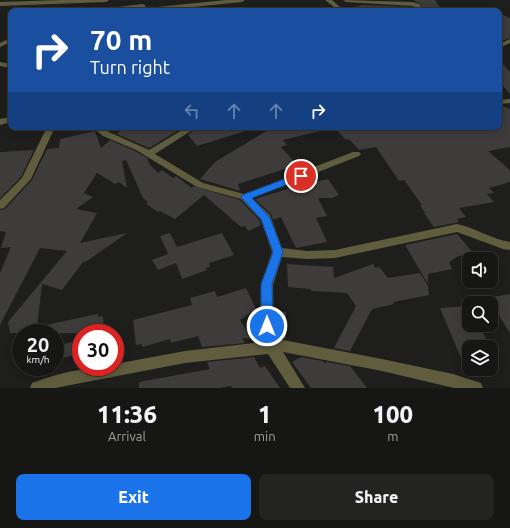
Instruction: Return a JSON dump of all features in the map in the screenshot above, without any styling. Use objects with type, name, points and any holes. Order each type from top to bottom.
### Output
[{"type":"street","points":[[0,4],[106,0]]},
{"type":"street","points":[[127,8],[196,0]]},
{"type":"street","points":[[175,8],[226,4],[242,0]]},
{"type":"street","points":[[328,0],[333,3],[335,8]]},
{"type":"street","points":[[346,0],[413,4],[417,5],[420,8]]},
{"type":"street","points":[[0,206],[26,179],[50,130]]},
{"type":"street","points":[[100,130],[149,154],[200,185],[245,197],[266,218],[278,252],[267,284],[267,337],[271,346],[298,388]]},
{"type":"street","points":[[149,154],[188,130]]},
{"type":"street","points":[[245,197],[356,154]]},
{"type":"street","points":[[278,252],[307,255],[335,254],[457,228],[470,231],[503,246],[510,246]]},
{"type":"street","points":[[37,388],[52,382],[178,358],[271,346],[283,346],[382,365],[453,381],[476,388]]},
{"type":"building","points":[[413,0],[435,0],[440,8],[423,8],[419,3]]},
{"type":"building","points":[[363,5],[413,8],[354,8]]},
{"type":"building","points":[[502,14],[510,18],[510,38],[502,41]]},
{"type":"building","points":[[502,63],[510,72],[510,94],[502,85]]},
{"type":"building","points":[[502,106],[510,109],[510,147],[488,151],[510,170],[510,182],[489,188],[494,193],[487,194],[494,202],[459,208],[466,217],[457,219],[459,222],[434,227],[424,213],[420,205],[422,205],[404,180],[399,181],[376,147],[359,150],[349,139],[346,140],[337,130],[502,130]]},
{"type":"building","points":[[121,130],[179,130],[149,148],[117,134]]},
{"type":"building","points":[[194,130],[249,130],[197,146],[188,135]]},
{"type":"building","points":[[268,130],[320,130],[283,140],[287,145],[281,147],[297,165],[238,184],[240,191],[200,179],[215,162]]},
{"type":"building","points":[[95,131],[101,148],[110,140],[147,158],[150,165],[158,173],[162,170],[173,178],[176,176],[192,188],[193,186],[240,200],[260,221],[261,225],[248,231],[245,226],[241,227],[204,195],[175,219],[160,211],[158,212],[146,204],[148,202],[143,198],[126,160],[122,161],[127,188],[119,182],[115,184],[97,173],[84,193],[93,197],[76,209],[97,213],[80,243],[127,233],[87,261],[83,262],[62,290],[42,284],[37,324],[12,324],[12,333],[10,333],[8,322],[67,251],[40,248],[0,325],[0,273],[11,247],[1,248],[6,232],[0,231],[0,210],[5,209],[32,180],[47,149],[59,148],[60,139]]},
{"type":"building","points":[[34,150],[21,177],[0,198],[0,152]]},
{"type":"building","points":[[328,179],[339,195],[332,198],[318,198],[327,216],[316,218],[327,242],[296,248],[281,217],[273,220],[271,214],[255,199],[291,188],[294,191],[316,186],[315,182]]},
{"type":"building","points":[[170,233],[177,247],[222,233],[234,255],[209,263],[210,267],[206,268],[207,270],[182,279],[176,263],[158,270],[152,260],[168,254],[160,236]]},
{"type":"building","points":[[457,234],[472,252],[462,252],[462,256],[458,256],[449,262],[452,269],[428,274],[428,284],[405,245]]},
{"type":"building","points":[[287,264],[333,267],[334,278],[373,264],[375,268],[379,267],[388,278],[420,273],[428,286],[429,295],[393,302],[394,304],[372,309],[350,351],[334,348],[356,306],[347,293],[312,291],[310,289],[288,287]]},
{"type":"building","points":[[246,288],[256,309],[240,320],[252,339],[242,338],[245,343],[202,347],[198,336],[171,343],[170,339],[142,347],[142,344],[136,345],[133,320],[192,305],[190,298],[215,291],[217,297]]},
{"type":"building","points":[[510,294],[510,333],[498,314],[498,296]]},
{"type":"building","points":[[462,306],[462,332],[482,332],[486,340],[462,340],[462,360],[440,308]]},
{"type":"building","points":[[275,312],[286,312],[286,339],[276,339]]},
{"type":"building","points":[[97,314],[98,317],[103,316],[104,324],[72,324],[72,333],[64,333],[64,324],[51,324]]},
{"type":"building","points":[[72,342],[72,355],[64,358],[64,344]]},
{"type":"building","points":[[254,357],[260,368],[265,366],[280,388],[232,388],[231,386],[220,388],[139,388],[139,382],[210,369],[207,362]]},
{"type":"building","points":[[301,357],[323,361],[325,364],[326,362],[350,366],[367,388],[311,388],[292,362]]},
{"type":"route","points":[[267,326],[267,284],[278,252],[266,218],[245,197],[301,176]]}]
